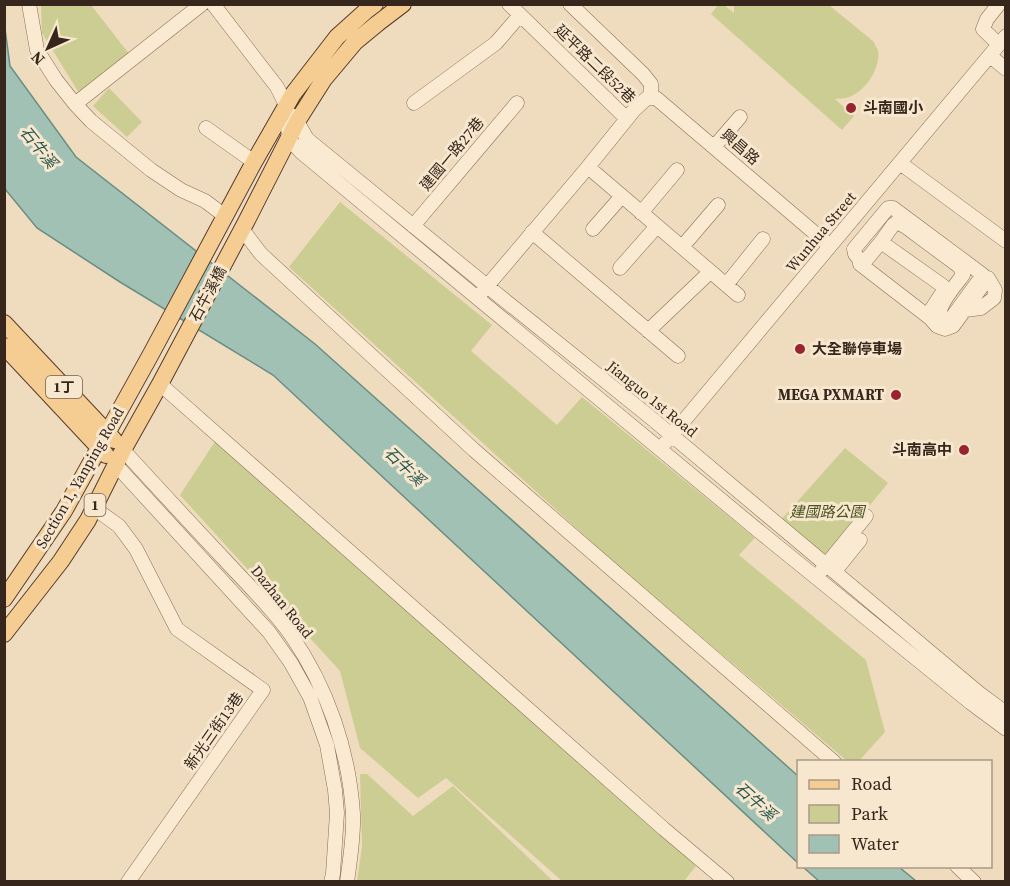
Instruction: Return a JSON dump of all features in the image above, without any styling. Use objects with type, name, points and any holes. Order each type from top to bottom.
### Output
[{"type":"main road","name":"1","points":[[244,226],[298,120],[324,79],[355,42],[403,4]]},
{"type":"main road","name":"1","points":[[226,214],[295,90],[337,37],[368,6]]},
{"type":"main road","name":"石牛溪橋","points":[[151,354],[226,214]]},
{"type":"main road","name":"石牛溪橋","points":[[170,366],[244,226]]},
{"type":"main road","name":"1丁","points":[[4,323],[119,458]]},
{"type":"main road","name":"1丁","points":[[4,346],[104,440]]},
{"type":"main road","name":"Section 1, Yanping Road","points":[[4,599],[64,511],[151,354]]},
{"type":"main road","name":"Section 1, Yanping Road","points":[[4,633],[61,561],[94,508],[170,366]]},
{"type":"street","points":[[29,4],[37,50],[75,104],[91,121],[151,170],[181,190],[226,214]]},
{"type":"street","points":[[75,104],[202,4]]},
{"type":"street","name":"Jianguo 1st Road","points":[[213,4],[277,87],[307,139],[413,226],[482,292],[661,448],[816,577],[999,708]]},
{"type":"street","name":"延平路二段52巷","points":[[482,292],[627,118],[509,4]]},
{"type":"street","points":[[570,4],[651,84],[651,98],[646,98],[627,118]]},
{"type":"street","points":[[999,4],[983,28],[999,37]]},
{"type":"street","points":[[368,6],[378,23]]},
{"type":"street","points":[[414,104],[496,43],[520,15]]},
{"type":"street","name":"Wunhua Street","points":[[661,448],[990,56],[999,37]]},
{"type":"street","points":[[990,56],[1005,69]]},
{"type":"street","name":"興昌路","points":[[651,98],[656,98],[830,246]]},
{"type":"street","name":"建國一路27巷","points":[[413,226],[517,103]]},
{"type":"street","points":[[286,105],[290,139]]},
{"type":"street","points":[[714,147],[740,117]]},
{"type":"street","points":[[206,128],[254,162]]},
{"type":"street","name":"Jianguo 1st Road","points":[[290,139],[301,152],[671,435],[999,708],[1005,729]]},
{"type":"street","points":[[900,163],[1005,241]]},
{"type":"street","points":[[588,167],[738,295]]},
{"type":"street","points":[[641,213],[677,170]]},
{"type":"street","points":[[593,229],[622,196]]},
{"type":"street","points":[[682,247],[718,204]]},
{"type":"street","points":[[859,259],[866,260],[897,222],[906,227],[960,267],[963,275],[940,307],[940,319],[947,322],[982,275],[893,208],[888,208],[854,249],[860,264],[930,318],[937,326],[945,329],[953,326],[964,310],[988,278],[1000,299],[981,308],[964,310]]},
{"type":"street","points":[[244,226],[261,254],[474,450],[832,760]]},
{"type":"street","points":[[620,268],[657,226]]},
{"type":"street","points":[[532,232],[678,356]]},
{"type":"street","points":[[726,285],[763,239]]},
{"type":"street","points":[[881,242],[943,286],[944,290],[931,310],[930,318]]},
{"type":"street","points":[[648,331],[711,272]]},
{"type":"street","points":[[160,384],[727,882]]},
{"type":"street","name":"Dazhan Road","points":[[119,458],[205,561],[269,632],[291,663],[310,697],[327,745],[335,790],[337,813],[331,882]]},
{"type":"street","name":"Dazhan Road","points":[[119,458],[264,602],[291,635],[317,680],[333,715],[346,763],[353,814],[347,882]]},
{"type":"street","name":"新光三街13巷","points":[[94,508],[119,526],[136,549],[177,629],[263,690],[128,882]]},
{"type":"street","points":[[830,568],[866,516]]},
{"type":"street","points":[[816,577],[830,568],[860,540]]},
{"type":"street","points":[[958,868],[974,882]]},
{"type":"green space","points":[[41,5],[91,5],[130,55],[79,93],[42,33]]},
{"type":"green space","points":[[718,5],[724,5],[734,13],[734,5],[829,5],[874,42],[878,58],[871,78],[855,94],[847,98],[835,99],[854,116],[842,130],[711,14]]},
{"type":"green space","points":[[109,88],[142,122],[127,137],[93,106]]},
{"type":"green space","points":[[340,202],[492,325],[471,351],[557,425],[582,397],[755,538],[739,555],[866,660],[885,732],[860,760],[846,760],[618,566],[289,267]]},
{"type":"green space","points":[[216,440],[696,866],[684,881],[562,881],[446,778],[418,798],[360,748],[340,671],[180,495]]},
{"type":"green space","name":"建國路公園","points":[[845,448],[888,483],[827,558],[779,522]]},
{"type":"green space","points":[[360,774],[367,774],[413,816],[453,786],[553,881],[357,881],[362,847]]},
{"type":"water","name":"石牛溪","points":[[4,21],[10,66],[76,157],[315,344],[797,775],[797,862],[273,375],[120,282],[37,228],[5,189]]},
{"type":"water","points":[[804,868],[900,868],[916,881],[819,881]]},
{"type":"place","name":"斗南國小","points":[[851,108]]},
{"type":"place","name":"大全聯停車場","points":[[800,349]]},
{"type":"place","name":"MEGA PXMART","points":[[896,395]]},
{"type":"place","name":"斗南高中","points":[[964,450]]}]
